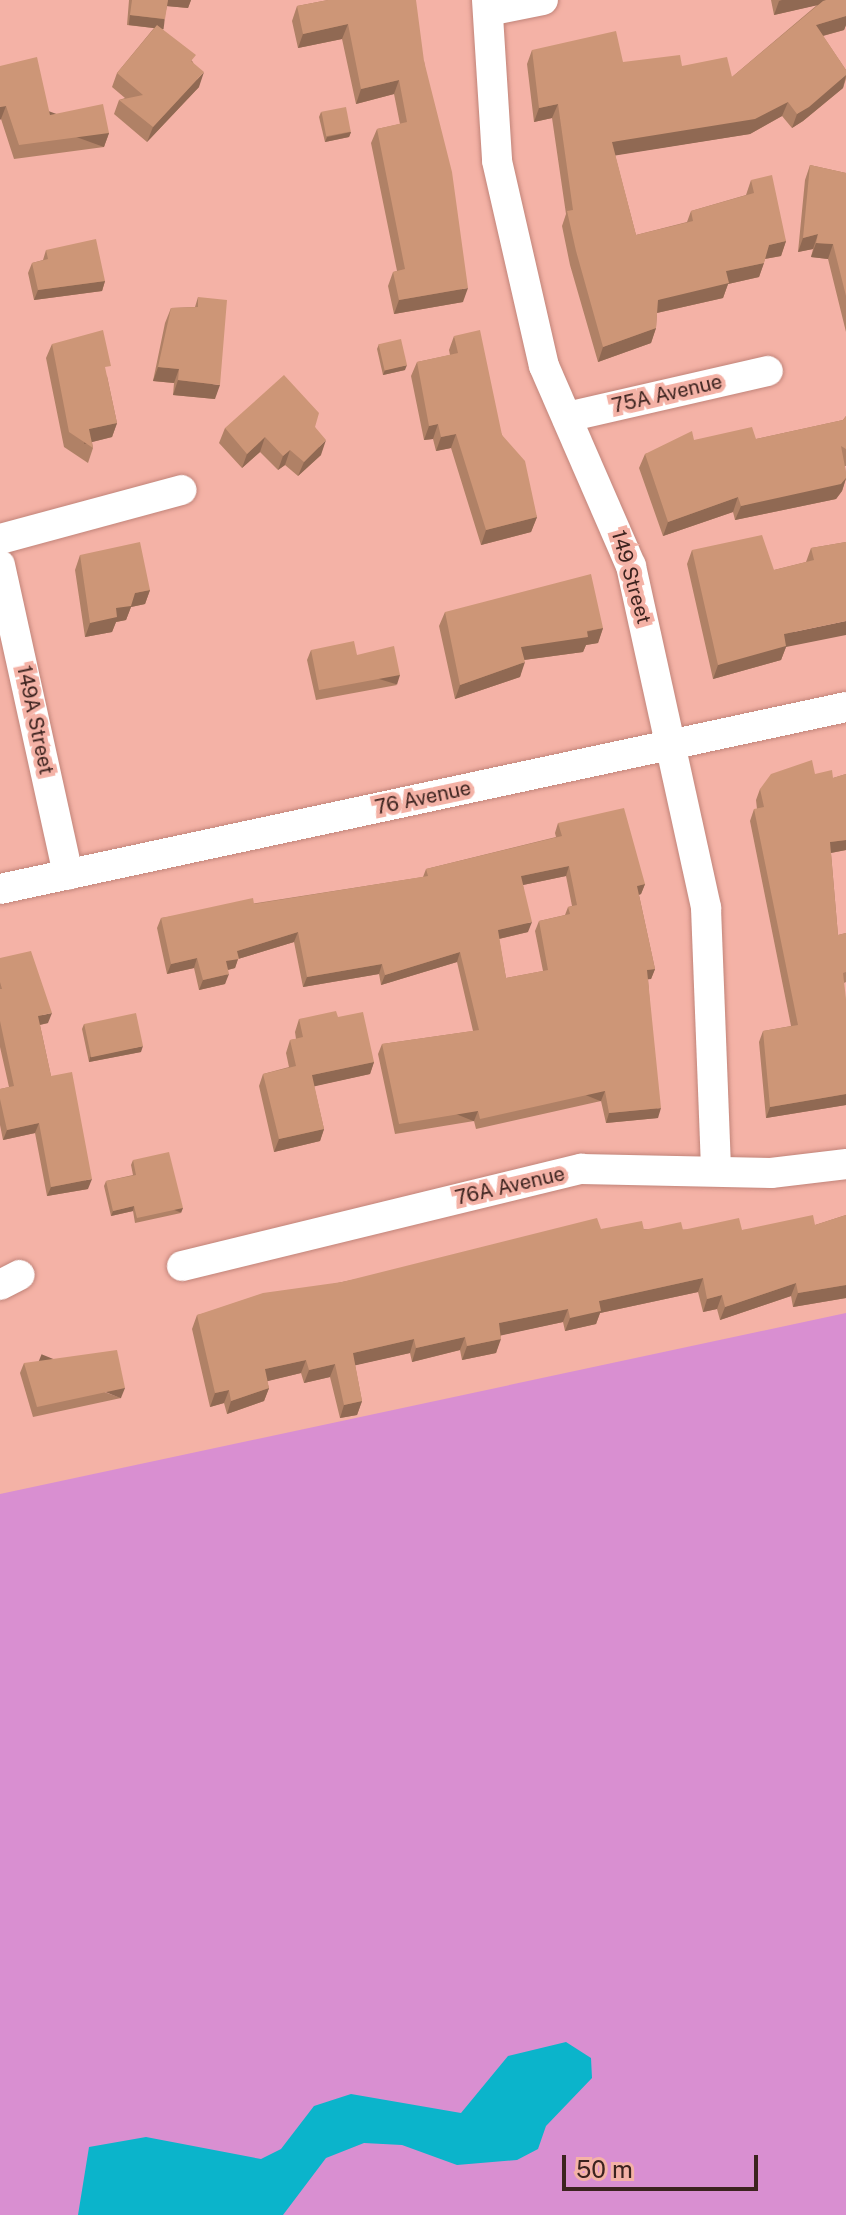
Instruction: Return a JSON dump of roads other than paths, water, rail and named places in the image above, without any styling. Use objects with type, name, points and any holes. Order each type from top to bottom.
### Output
[{"type":"street","points":[[488,6],[543,0]]},
{"type":"street","name":"149 Street","points":[[488,6],[497,161],[544,366],[624,544],[672,744],[709,926],[716,1169]]},
{"type":"street","name":"75A Avenue","points":[[567,417],[768,371]]},
{"type":"street","points":[[0,539],[182,490]]},
{"type":"street","name":"149A Street","points":[[0,565],[68,875]]},
{"type":"street","name":"76 Avenue","points":[[0,889],[846,707]]},
{"type":"street","name":"76A Avenue","points":[[182,1266],[581,1169],[798,1172],[846,1164]]},
{"type":"water","points":[[566,2042],[591,2058],[592,2078],[546,2126],[538,2149],[517,2160],[457,2165],[402,2145],[364,2143],[326,2158],[283,2215],[78,2215],[89,2147],[146,2137],[261,2159],[281,2149],[314,2106],[351,2094],[461,2113],[508,2056]]}]
